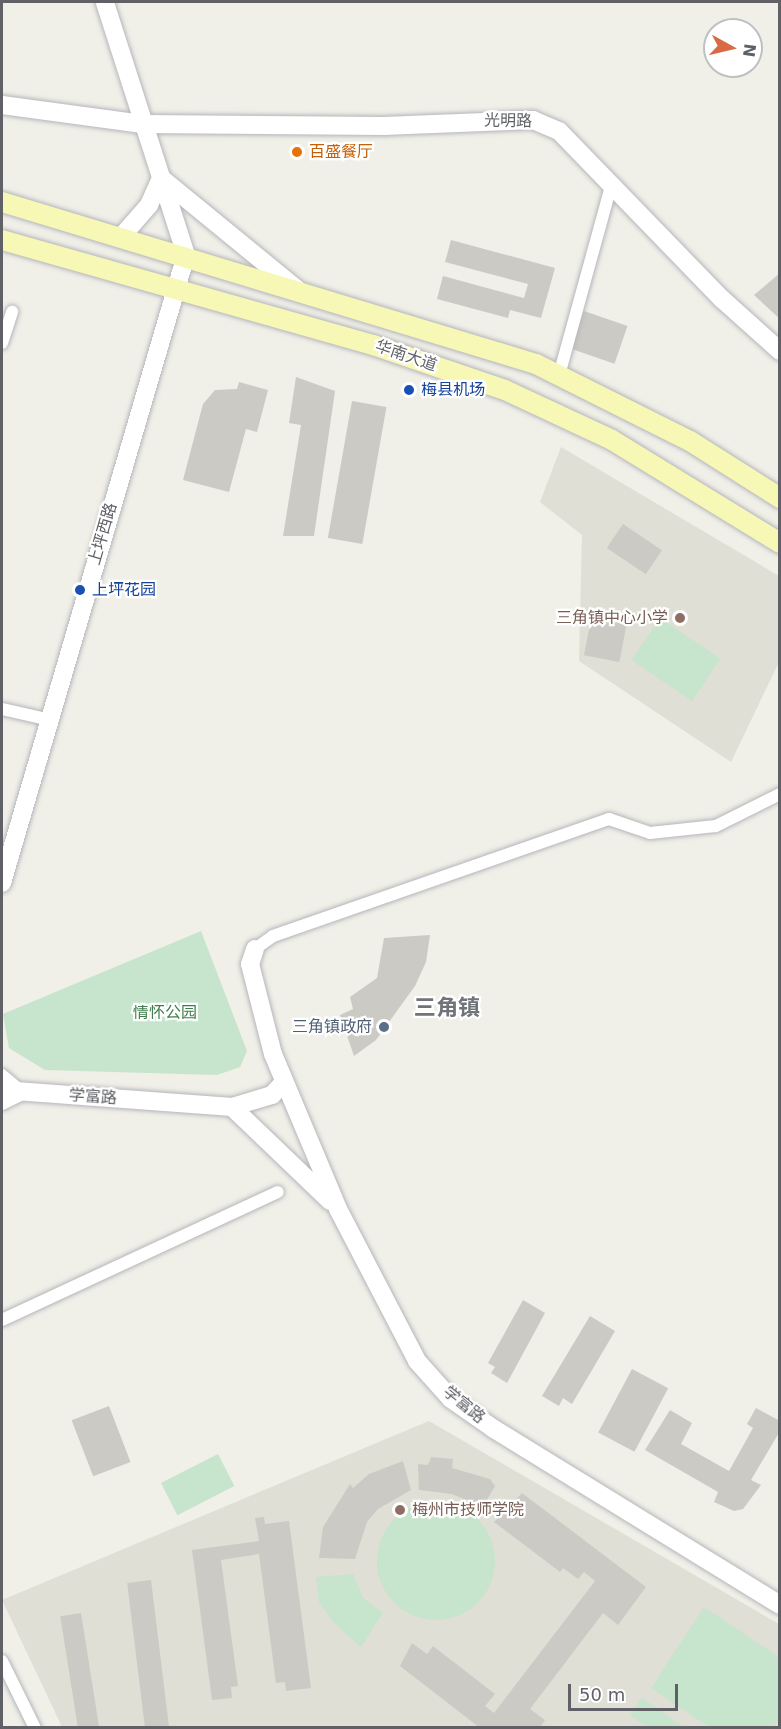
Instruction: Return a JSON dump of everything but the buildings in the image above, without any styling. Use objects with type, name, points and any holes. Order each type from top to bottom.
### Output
[{"type":"main road","name":"华南大道","points":[[2,202],[186,255],[536,364],[690,441],[780,498]]},
{"type":"main road","name":"华南大道","points":[[2,240],[337,334],[505,390],[612,440],[780,543]]},
{"type":"main road","points":[[337,334],[347,305]]},
{"type":"street","points":[[105,2],[186,255],[171,287]]},
{"type":"street","name":"光明路","points":[[2,105],[143,124],[383,126],[533,120],[559,131],[611,186],[780,351]]},
{"type":"street","points":[[122,236],[149,205],[161,178]]},
{"type":"street","points":[[161,178],[300,291]]},
{"type":"street","points":[[558,375],[611,186]]},
{"type":"street","name":"上坪西路","points":[[2,854],[171,287]]},
{"type":"street","name":"上坪西路","points":[[2,883],[171,287]]},
{"type":"street","points":[[2,343],[12,312]]},
{"type":"street","points":[[2,709],[42,718]]},
{"type":"street","points":[[255,949],[284,932],[609,819],[650,832],[716,826],[780,794]]},
{"type":"street","name":"学富路","points":[[255,949],[250,964],[285,1082],[338,1209],[417,1361],[451,1398],[780,1605]]},
{"type":"street","points":[[2,1075],[24,1091],[2,1104]]},
{"type":"street","name":"学富路","points":[[2,1089],[232,1107],[272,1095],[285,1082]]},
{"type":"street","points":[[232,1107],[338,1209]]},
{"type":"street","points":[[2,1320],[278,1192]]},
{"type":"street","points":[[2,1661],[35,1728]]},
{"type":"shaded area","name":"三角镇中心小学","points":[[561,447],[779,576],[779,662],[731,762],[579,661],[582,535],[540,502]]},
{"type":"shaded area","name":"梅州市技师学院","points":[[429,1421],[779,1624],[779,1727],[62,1727],[2,1600]]},
{"type":"green space","points":[[660,618],[721,659],[692,701],[631,660]]},
{"type":"green space","name":"情怀公园","points":[[201,931],[247,1051],[240,1067],[217,1075],[45,1070],[9,1048],[3,1014]]},
{"type":"green space","points":[[218,1454],[234,1486],[177,1515],[161,1483]]},
{"type":"green space","points":[[436,1502],[469,1512],[485,1528],[495,1561],[485,1594],[469,1610],[436,1620],[403,1610],[387,1594],[377,1561],[387,1528],[403,1512]]},
{"type":"green space","points":[[353,1574],[363,1598],[383,1613],[361,1647],[334,1623],[319,1602],[316,1577]]},
{"type":"green space","points":[[704,1607],[779,1657],[779,1719],[774,1727],[709,1727],[651,1688]]},
{"type":"green space","points":[[642,1698],[684,1727],[647,1727],[630,1715]]},
{"type":"place","name":"百盛餐厅","points":[[297,152]]},
{"type":"place","name":"梅县机场","points":[[409,390]]},
{"type":"place","name":"上坪花园","points":[[80,590]]},
{"type":"place","name":"三角镇中心小学","points":[[680,618]]},
{"type":"place","name":"三角镇政府","points":[[384,1027]]},
{"type":"place","name":"梅州市技师学院","points":[[400,1510]]},
{"type":"district","name":"三角镇","points":[[447,1008]]}]
